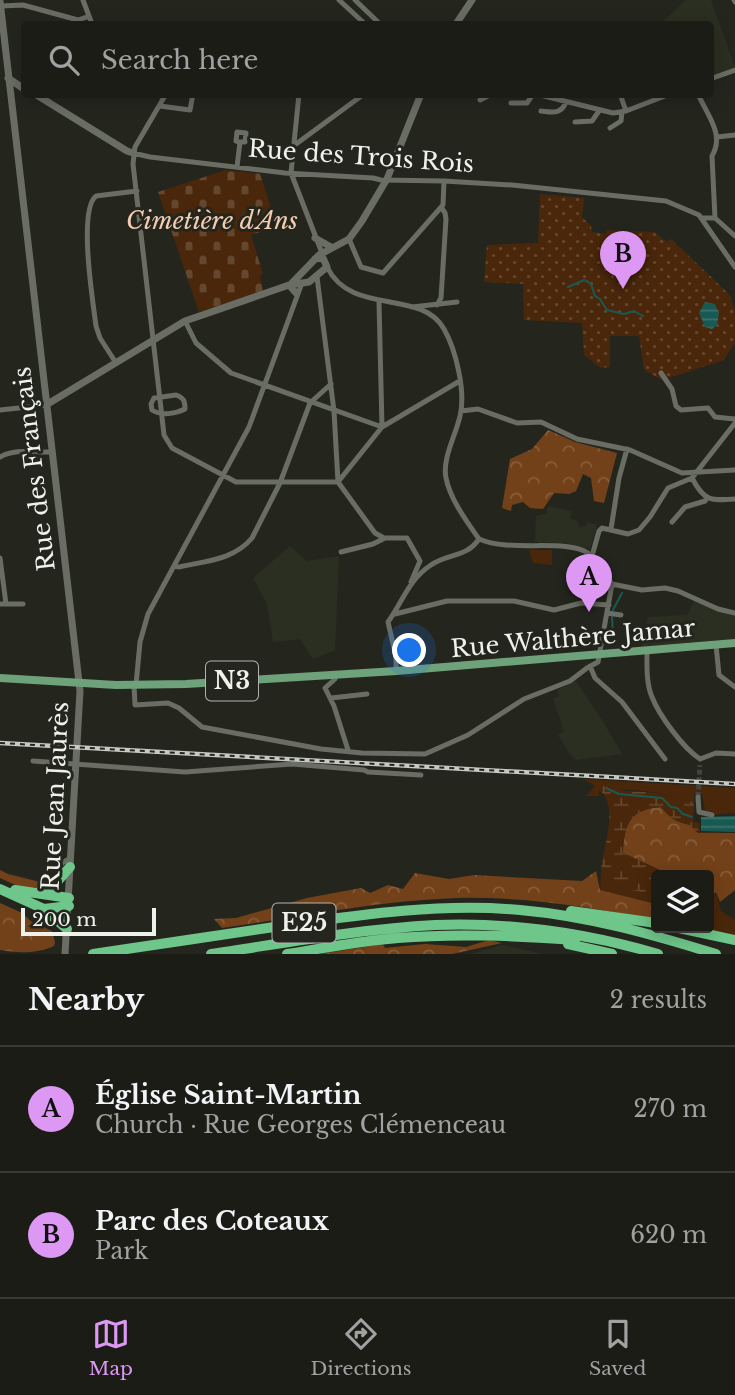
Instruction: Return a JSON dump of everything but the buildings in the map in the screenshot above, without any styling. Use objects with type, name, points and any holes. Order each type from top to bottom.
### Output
[{"type":"highway","points":[[35,894],[55,884],[71,862]]},
{"type":"highway","points":[[0,883],[24,893],[69,902]]},
{"type":"highway","points":[[0,889],[44,909],[67,929]]},
{"type":"highway","points":[[44,909],[69,902]]},
{"type":"highway","name":"E25","points":[[93,954],[393,911],[487,908],[557,914],[622,926],[716,954]]},
{"type":"highway","points":[[557,914],[584,912],[651,922]]},
{"type":"highway","name":"E25","points":[[211,954],[375,930],[436,925],[517,928],[593,938],[658,954]]},
{"type":"highway","points":[[702,933],[735,940]]},
{"type":"highway","points":[[286,954],[336,946],[462,934],[584,941],[593,938]]},
{"type":"highway","points":[[526,938],[612,954]]},
{"type":"highway","points":[[302,954],[336,946]]},
{"type":"main road","points":[[458,21],[472,0]]},
{"type":"main road","name":"Rue des Français","points":[[0,1],[4,79],[79,682]]},
{"type":"main road","points":[[4,79],[21,88]]},
{"type":"main road","name":"Rue des Trois Rois","points":[[41,98],[134,153]]},
{"type":"main road","points":[[46,405],[185,321],[304,280],[323,266],[331,247],[349,239],[387,179],[419,98]]},
{"type":"main road","points":[[315,238],[331,247]]},
{"type":"main road","points":[[304,280],[323,266]]},
{"type":"main road","points":[[289,285],[296,293]]},
{"type":"main road","name":"Rue Walthère Jamar","points":[[79,682],[196,684],[647,652],[735,643]]},
{"type":"main road","name":"N3","points":[[0,678],[79,682]]},
{"type":"main road","name":"Rue Jean Jaurès","points":[[65,954],[79,682]]},
{"type":"street","points":[[83,0],[90,21]]},
{"type":"street","points":[[339,0],[362,21]]},
{"type":"street","points":[[355,0],[375,21]]},
{"type":"street","points":[[1,6],[23,5],[74,21]]},
{"type":"street","points":[[79,21],[88,17]]},
{"type":"street","points":[[714,78],[735,70]]},
{"type":"street","points":[[164,98],[134,153],[136,191],[167,443],[236,482],[338,482]]},
{"type":"street","points":[[160,106],[190,110],[192,98]]},
{"type":"street","points":[[298,98],[291,173],[323,266],[319,291],[334,411],[338,482],[375,533],[385,538]]},
{"type":"street","points":[[292,147],[359,98]]},
{"type":"street","points":[[480,100],[484,98]]},
{"type":"street","points":[[511,103],[527,103],[531,98]]},
{"type":"street","points":[[550,98],[599,111],[624,112],[662,98]]},
{"type":"street","points":[[541,111],[557,112],[568,103],[569,98]]},
{"type":"street","points":[[610,128],[621,121],[624,112],[621,98]]},
{"type":"street","points":[[700,98],[709,119],[715,124],[718,137],[712,156],[715,218]]},
{"type":"street","points":[[575,122],[592,121],[599,111]]},
{"type":"street","points":[[718,137],[735,135]]},
{"type":"street","points":[[237,167],[240,142]]},
{"type":"street","name":"Rue des Trois Rois","points":[[134,153],[291,173],[444,181],[666,201],[701,216]]},
{"type":"street","points":[[349,239],[361,267],[383,273],[441,207],[444,181]]},
{"type":"street","points":[[116,363],[100,338],[96,326],[86,246],[91,204],[96,196],[136,191]]},
{"type":"street","points":[[437,305],[441,298],[445,243],[445,213],[441,207]]},
{"type":"street","points":[[701,216],[715,218],[734,232]]},
{"type":"street","points":[[701,216],[735,267]]},
{"type":"street","points":[[323,266],[352,293],[379,302],[411,307],[432,315],[441,324],[459,374],[458,382],[463,398],[447,458],[446,477],[479,539],[507,547],[567,547],[583,550],[592,556],[612,583],[642,590],[678,591],[723,611],[735,613]]},
{"type":"street","points":[[319,291],[304,280],[296,293],[265,386],[248,427],[148,614],[140,642],[135,705],[160,703],[176,706],[202,727],[321,749],[348,750],[365,762],[368,772],[421,775]]},
{"type":"street","points":[[379,302],[382,427]]},
{"type":"street","points":[[411,307],[457,302]]},
{"type":"street","points":[[185,321],[196,343],[231,373],[382,427]]},
{"type":"street","points":[[592,556],[602,528],[628,534],[636,532],[650,517],[668,488],[692,478],[735,421],[715,417],[708,408],[681,410],[676,406],[672,388],[661,373]]},
{"type":"street","points":[[338,482],[382,427],[458,382]]},
{"type":"street","points":[[174,566],[230,555],[244,547],[252,538],[280,483],[310,403],[331,384]]},
{"type":"street","points":[[160,397],[182,397],[186,401],[185,409],[162,414],[152,410],[154,398],[160,397]]},
{"type":"street","points":[[0,410],[46,405]]},
{"type":"street","points":[[461,411],[478,409],[517,423],[541,422],[577,439],[627,449],[679,472],[735,470]]},
{"type":"street","points":[[611,529],[619,478],[627,449]]},
{"type":"street","points":[[0,457],[19,451],[52,452]]},
{"type":"street","points":[[692,478],[703,495],[711,500],[735,499]]},
{"type":"street","points":[[672,522],[685,507],[708,498]]},
{"type":"street","points":[[341,552],[385,538],[407,538],[420,561],[395,614]]},
{"type":"street","points":[[408,587],[428,566],[472,549],[479,539]]},
{"type":"street","points":[[0,558],[3,604],[23,604]]},
{"type":"street","points":[[33,761],[76,762],[185,772],[365,762],[428,753],[475,731],[524,699],[570,681],[598,662],[612,583]]},
{"type":"street","points":[[396,671],[396,657],[388,626],[388,619],[395,614],[447,601],[514,601],[554,610],[581,603],[609,605]]},
{"type":"street","points":[[607,612],[621,615]]},
{"type":"street","points":[[716,645],[719,675],[735,687]]},
{"type":"street","points":[[647,652],[651,696],[666,720],[700,762],[716,753],[735,754]]},
{"type":"street","points":[[590,666],[595,678],[622,702],[665,759]]},
{"type":"street","points":[[336,674],[333,681],[325,686],[348,750]]},
{"type":"street","points":[[331,698],[367,694]]},
{"type":"street","points":[[696,819],[699,812],[698,797]]},
{"type":"street","points":[[699,812],[712,815]]},
{"type":"street","points":[[55,878],[63,862],[71,862]]},
{"type":"shaded area","points":[[686,0],[711,0],[735,67],[714,76],[714,21],[663,21]]},
{"type":"shaded area","points":[[548,506],[572,511],[570,518],[578,521],[579,527],[586,526],[587,522],[597,525],[590,549],[565,543],[535,542],[536,516],[546,514]]},
{"type":"shaded area","points":[[290,546],[307,561],[339,556],[335,650],[313,659],[300,639],[273,642],[267,604],[253,578]]},
{"type":"shaded area","points":[[695,600],[735,615],[735,639],[641,647],[648,617],[687,615]]},
{"type":"shaded area","points":[[576,681],[622,754],[576,760],[569,753],[558,735],[564,731],[553,699],[559,696],[557,690]]},
{"type":"shaded area","points":[[502,945],[543,954],[471,954]]},
{"type":"green space","name":"Cimetière d'Ans","points":[[226,170],[260,174],[277,226],[251,235],[263,274],[260,276],[263,291],[199,312],[158,192]]},
{"type":"green space","points":[[540,194],[584,198],[582,217],[591,226],[592,232],[654,232],[667,242],[671,239],[729,294],[735,310],[735,342],[724,360],[662,380],[644,370],[639,336],[610,336],[610,367],[601,368],[584,355],[582,323],[524,320],[523,284],[484,282],[487,245],[538,243]]},
{"type":"green space","points":[[548,430],[575,442],[617,453],[604,503],[594,501],[591,478],[583,474],[576,491],[569,494],[554,493],[543,509],[530,508],[523,502],[512,505],[511,511],[502,508],[510,459],[532,449]]},
{"type":"green space","points":[[529,550],[552,550],[552,565],[533,563]]},
{"type":"green space","points":[[583,779],[735,788],[735,813],[712,815],[705,810],[702,794],[694,794],[694,803],[660,793],[635,790],[599,790],[599,796],[586,796],[595,786]]},
{"type":"green space","points":[[600,786],[607,786],[677,797],[694,803],[693,822],[699,823],[700,832],[735,833],[698,833],[690,825],[674,819],[661,807],[642,811],[627,826],[623,853],[660,870],[651,870],[651,895],[617,886],[601,871],[609,816],[605,797],[599,790]]},
{"type":"green space","points":[[661,807],[674,819],[690,825],[698,833],[735,833],[735,890],[720,902],[716,892],[714,893],[714,870],[660,870],[623,853],[627,826],[636,815]]},
{"type":"green space","points":[[0,870],[48,884],[35,888],[19,886],[0,878]]},
{"type":"green space","points":[[596,871],[600,890],[651,903],[651,919],[556,903],[480,898],[397,902],[222,928],[214,919],[236,918],[307,898],[361,888],[370,893],[388,885],[403,889],[415,873],[449,879],[474,875],[582,881]]},
{"type":"green space","points":[[601,871],[617,886],[651,895],[651,903],[600,890]]},
{"type":"green space","points":[[716,892],[721,911],[735,920],[735,938],[714,932]]},
{"type":"green space","points":[[0,903],[52,931],[54,946],[27,952],[0,950]]},
{"type":"green space","points":[[489,940],[502,943],[452,954],[320,954],[383,944],[385,948],[425,944],[466,947]]},
{"type":"water","points":[[705,302],[715,304],[719,314],[717,325],[712,329],[705,327],[699,313]]},
{"type":"water","points":[[735,816],[735,832],[701,831],[701,817]]},
{"type":"waterway","points":[[568,287],[587,281],[607,310],[624,314],[634,311],[643,316]]},
{"type":"waterway","points":[[613,610],[622,593]]},
{"type":"waterway","points":[[612,616],[613,637]]},
{"type":"waterway","points":[[606,788],[619,794],[662,798],[671,807],[692,817]]},
{"type":"tunnel","points":[[364,766],[365,759]]},
{"type":"tunnel","points":[[698,797],[700,765]]},
{"type":"railway","points":[[0,743],[735,784]]},
{"type":"place","name":"Parc des Coteaux","points":[[623,289]]},
{"type":"place","name":"Église Saint-Martin","points":[[589,612]]}]
